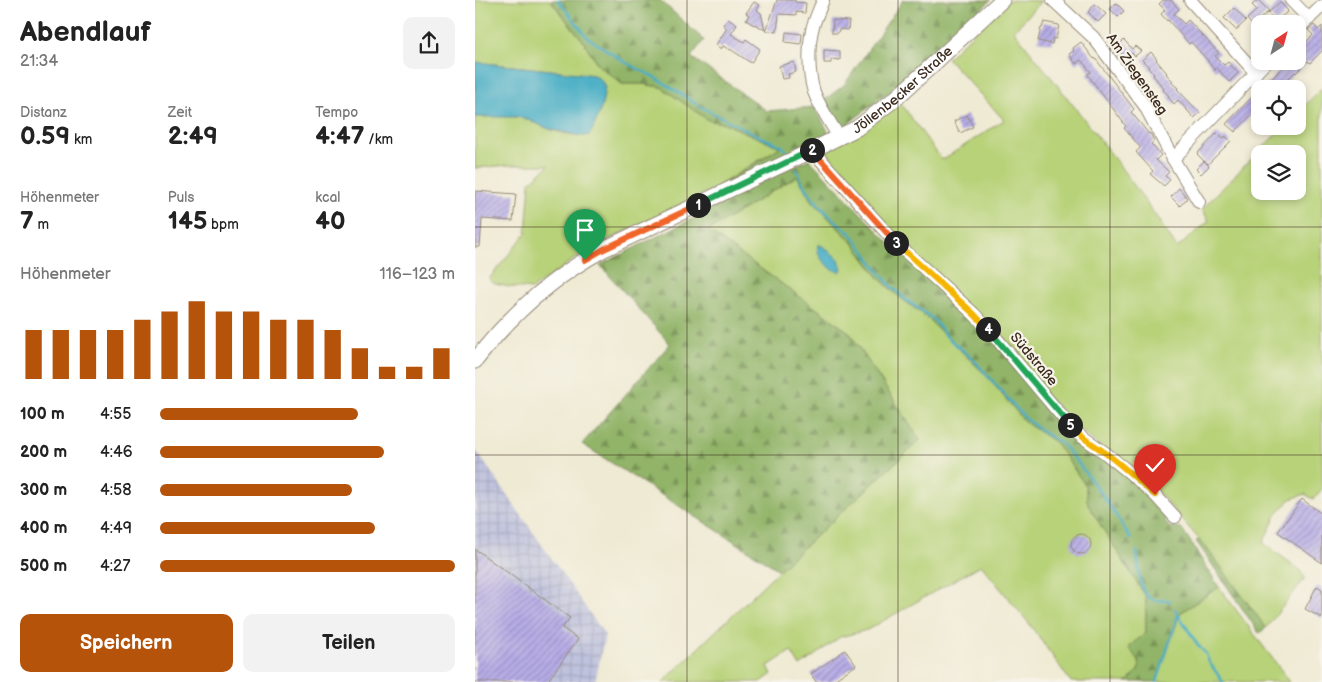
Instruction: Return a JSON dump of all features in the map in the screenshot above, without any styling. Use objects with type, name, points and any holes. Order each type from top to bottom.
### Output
[{"type":"main road","name":"Jöllenbecker Straße","points":[[475,361],[487,345],[522,308],[572,268],[585,260],[604,249],[857,128],[896,98],[1002,0]]},
{"type":"street","points":[[823,0],[813,28],[809,60],[811,79],[821,108],[839,137]]},
{"type":"street","name":"Am Ziegensteg","points":[[1053,0],[1094,38],[1145,106],[1173,159],[1199,202]]},
{"type":"street","points":[[1190,0],[1256,73]]},
{"type":"street","points":[[1291,0],[1309,19]]},
{"type":"street","points":[[1306,22],[1322,6]]},
{"type":"street","points":[[1173,159],[1259,70]]},
{"type":"street","name":"Südstraße","points":[[812,150],[894,242],[974,314],[992,333],[1074,431],[1130,473],[1155,495],[1175,517]]},
{"type":"shaded area","points":[[475,449],[605,635],[595,682],[475,682]]},
{"type":"green space","points":[[475,0],[550,0],[584,42],[598,65],[622,84],[642,84],[661,87],[708,120],[726,124],[780,147],[713,189],[587,250],[532,289],[495,284],[489,279],[526,233],[530,182],[549,165],[510,165],[475,168],[475,117],[500,116],[520,118],[562,133],[579,136],[589,135],[600,79],[593,75],[475,62]]},
{"type":"green space","points":[[551,0],[660,0],[704,40],[691,57],[767,111],[814,107],[828,131],[826,138],[713,189],[780,147],[726,124],[708,120],[661,87],[642,84],[622,84],[598,65],[584,42]]},
{"type":"green space","points":[[903,0],[991,0],[894,88],[845,126],[838,124],[823,101],[844,85]]},
{"type":"green space","points":[[1009,0],[1041,1],[1014,31],[1119,164],[1177,248],[1209,221],[1202,209],[1251,159],[1251,200],[1306,200],[1306,145],[1265,145],[1275,135],[1306,135],[1306,104],[1322,88],[1322,489],[1313,499],[1305,494],[1291,499],[1276,515],[1263,543],[1299,569],[1305,578],[1266,628],[1209,551],[1162,496],[1079,429],[895,240],[822,153],[900,102],[942,160],[1004,120],[947,58]]},
{"type":"green space","points":[[809,159],[891,245],[973,317],[1071,432],[1128,475],[1166,516],[1165,522],[1170,528],[1176,527],[1183,530],[1219,587],[1180,613],[1157,682],[1127,682],[1139,668],[1139,662],[1128,647],[1146,633],[1146,597],[1088,505],[1085,485],[1056,443],[1025,422],[986,375],[927,318],[897,295],[879,278],[855,245],[813,202],[797,176],[708,231],[849,332],[920,440],[779,570],[582,444],[670,344],[600,265],[724,203],[725,199]]},
{"type":"green space","points":[[797,176],[813,202],[855,245],[879,278],[897,295],[927,318],[986,375],[1025,422],[1056,443],[1085,485],[1088,505],[1146,597],[1146,633],[1139,661],[1140,666],[1137,673],[1127,682],[1071,682],[1028,622],[981,565],[867,630],[840,637],[800,666],[791,651],[768,666],[772,674],[761,682],[663,682],[779,570],[920,440],[849,332],[708,231]]},
{"type":"green space","points":[[1199,540],[1266,628],[1259,633],[1196,541]]},
{"type":"green space","points":[[1219,587],[1290,682],[1157,682],[1180,613]]},
{"type":"water","points":[[475,62],[593,75],[600,79],[605,88],[602,106],[592,131],[589,135],[584,136],[549,129],[518,117],[475,117]]},
{"type":"water","points":[[818,245],[821,245],[839,259],[842,269],[840,272],[824,262],[819,254]]},
{"type":"building","points":[[777,0],[795,0],[795,2],[806,3],[805,13],[796,12],[796,15],[779,14],[777,32],[766,31]]},
{"type":"building","points":[[1163,0],[1171,0],[1179,9],[1174,14],[1184,24],[1188,20],[1219,53],[1215,56],[1224,65],[1228,62],[1238,73],[1229,82],[1161,14],[1165,10],[1159,4]]},
{"type":"building","points":[[1258,0],[1269,11],[1264,15],[1251,15],[1257,10],[1252,5]]},
{"type":"building","points":[[754,2],[760,5],[757,10],[761,13],[765,30],[746,20],[749,15],[746,13]]},
{"type":"building","points":[[1280,2],[1288,11],[1284,15],[1270,15],[1268,13]]},
{"type":"building","points":[[1116,3],[1124,11],[1118,17],[1110,9]]},
{"type":"building","points":[[1095,4],[1106,14],[1098,22],[1088,12]]},
{"type":"building","points":[[1234,8],[1246,21],[1236,30],[1224,18]]},
{"type":"building","points":[[1251,15],[1251,24],[1247,19]]},
{"type":"building","points":[[728,19],[737,25],[731,34],[744,42],[746,39],[760,49],[751,63],[730,49],[723,46],[721,49],[716,45],[727,28],[723,25]]},
{"type":"building","points":[[833,20],[849,21],[848,30],[839,29],[838,33],[832,33]]},
{"type":"building","points":[[1044,22],[1059,25],[1056,39],[1053,38],[1052,44],[1038,41]]},
{"type":"building","points":[[1314,25],[1318,30],[1322,26],[1322,51],[1310,63],[1308,61],[1306,63],[1306,42],[1313,35],[1308,30]]},
{"type":"building","points":[[786,32],[802,34],[801,44],[785,42]]},
{"type":"building","points":[[1124,40],[1132,49],[1135,46],[1141,51],[1135,56],[1132,53],[1126,58],[1116,48]]},
{"type":"building","points":[[1081,42],[1134,109],[1131,112],[1150,133],[1154,141],[1151,144],[1161,155],[1156,160],[1169,172],[1165,176],[1170,180],[1164,186],[1150,174],[1153,171],[1136,152],[1140,147],[1124,128],[1126,126],[1087,74],[1091,72],[1081,60],[1076,64],[1069,54]]},
{"type":"building","points":[[824,50],[840,51],[840,60],[831,59],[831,63],[824,63]]},
{"type":"building","points":[[1151,52],[1173,81],[1171,82],[1200,113],[1194,118],[1178,100],[1174,104],[1149,67],[1142,60]]},
{"type":"building","points":[[794,62],[796,72],[788,74],[789,78],[782,79],[779,66]]},
{"type":"building","points":[[1280,70],[1299,70],[1287,80],[1271,80]]},
{"type":"building","points":[[1251,98],[1251,115],[1235,132],[1226,124]]},
{"type":"building","points":[[967,115],[973,127],[960,133],[954,121]]},
{"type":"building","points":[[1217,133],[1223,139],[1225,136],[1231,141],[1208,164],[1197,154]]},
{"type":"building","points":[[1204,161],[1209,166],[1201,174],[1196,169]]},
{"type":"building","points":[[1179,188],[1187,198],[1180,206],[1171,197]]},
{"type":"building","points":[[475,191],[516,194],[513,221],[482,219],[480,247],[475,247]]},
{"type":"building","points":[[1302,499],[1322,514],[1322,563],[1278,532]]},
{"type":"building","points":[[1081,534],[1088,537],[1091,544],[1088,551],[1081,554],[1074,551],[1071,544],[1074,537]]},
{"type":"building","points":[[475,549],[570,618],[562,628],[578,639],[547,682],[475,682]]},
{"type":"building","points":[[1317,586],[1322,589],[1322,618],[1305,609]]},
{"type":"building","points":[[845,650],[856,665],[831,682],[816,682],[811,674]]},
{"type":"waterway","points":[[558,0],[588,38],[701,107],[782,146],[787,152]]},
{"type":"waterway","points":[[797,170],[802,182],[817,203],[853,236],[891,286],[906,300],[933,319],[948,338],[973,359],[1026,419],[1061,443],[1104,497],[1131,539]]},
{"type":"waterway","points":[[1137,551],[1140,579],[1144,592],[1154,600],[1170,601]]},
{"type":"waterway","points":[[1175,609],[1223,682]]},
{"type":"waterway","points":[[1157,682],[1178,615]]},
{"type":"route","points":[[585,260],[604,249],[812,150],[894,242],[974,314],[992,333],[1074,431],[1104,452],[1155,495]]}]
